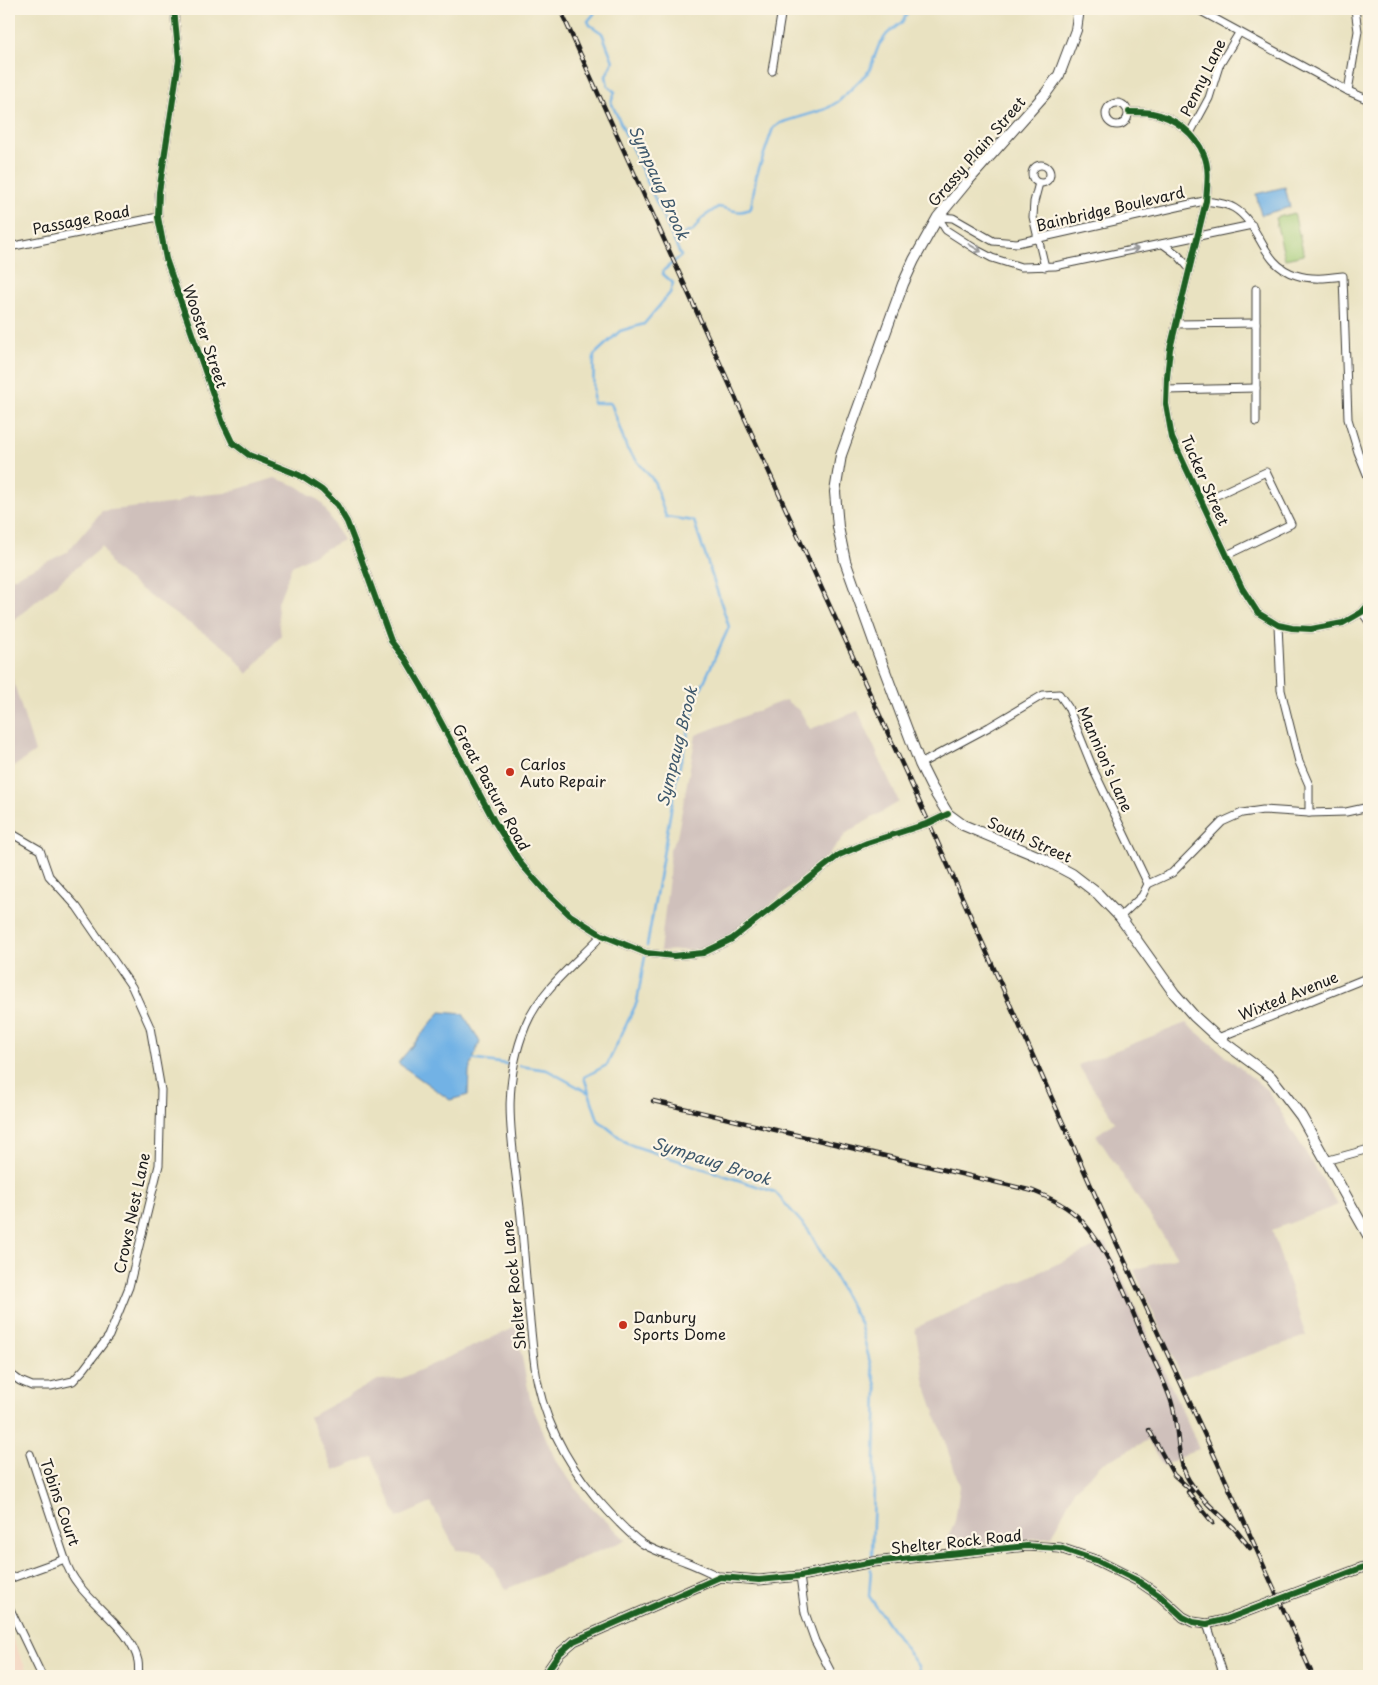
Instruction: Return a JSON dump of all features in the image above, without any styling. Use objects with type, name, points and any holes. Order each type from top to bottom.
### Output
[{"type":"main road","name":"Grassy Plain Street","points":[[841,455],[903,284],[914,260],[938,218],[966,183],[1046,93],[1059,75],[1076,30],[1079,9]]},
{"type":"main road","name":"South Street","points":[[841,455],[835,492],[838,527],[845,561],[920,764],[948,814],[963,825],[1042,858],[1072,874],[1098,894],[1120,917],[1174,993],[1194,1016],[1218,1038],[1270,1077],[1300,1116],[1369,1237]]},
{"type":"street","name":"Wooster Street","points":[[174,9],[179,60],[159,192],[158,217],[166,261],[206,378],[232,442],[249,455],[300,475],[322,490],[337,505],[347,522],[376,602]]},
{"type":"street","points":[[772,71],[782,9]]},
{"type":"street","points":[[1197,9],[1348,91],[1369,100]]},
{"type":"street","points":[[1348,91],[1358,31],[1355,9]]},
{"type":"street","name":"Penny Lane","points":[[1190,133],[1210,98],[1219,66],[1239,33]]},
{"type":"street","name":"Penny Lane","points":[[1129,112],[1153,113],[1175,122],[1190,133],[1205,155],[1208,180],[1206,201]]},
{"type":"street","points":[[1039,183],[1034,202],[1033,217],[1045,267]]},
{"type":"street","name":"Bainbridge Boulevard","points":[[938,218],[953,218],[993,242],[1017,243],[1206,201],[1233,207],[1252,225]]},
{"type":"street","name":"Tucker Street","points":[[1206,201],[1170,349],[1166,404],[1172,438],[1242,588],[1258,613],[1278,625],[1311,629],[1343,623],[1362,612],[1369,604]]},
{"type":"street","name":"Passage Road","points":[[9,247],[158,217]]},
{"type":"street","points":[[938,218],[946,230],[992,258],[1021,267],[1056,266],[1252,225],[1266,252],[1278,266],[1295,275],[1318,279],[1343,276],[1348,419],[1369,479]]},
{"type":"street","points":[[1162,244],[1178,255],[1189,268]]},
{"type":"street","points":[[1256,289],[1256,422]]},
{"type":"street","points":[[1176,324],[1256,322]]},
{"type":"street","points":[[1166,390],[1256,388]]},
{"type":"street","points":[[1202,502],[1266,472],[1291,524],[1226,555]]},
{"type":"street","name":"Great Pasture Road","points":[[376,602],[391,641],[406,660],[418,680],[494,821],[522,865],[570,915],[602,935],[646,953],[674,956],[703,953],[732,939],[839,855],[867,843],[929,823],[948,814]]},
{"type":"street","points":[[1362,612],[1369,622]]},
{"type":"street","points":[[1278,625],[1281,690],[1299,762],[1309,784],[1309,813]]},
{"type":"street","name":"Mannion's Lane","points":[[920,764],[1043,695],[1059,694],[1068,707],[1094,771],[1148,884]]},
{"type":"street","points":[[1120,917],[1142,896],[1148,884],[1172,873],[1222,822],[1242,813],[1264,810],[1309,813],[1346,812],[1369,806]]},
{"type":"street","name":"Crows Nest Lane","points":[[9,832],[40,850],[49,876],[77,907],[132,987],[150,1027],[161,1090],[159,1165],[129,1287],[109,1336],[84,1369],[72,1381],[51,1386],[32,1386],[20,1381],[9,1373]]},
{"type":"street","name":"Shelter Rock Lane","points":[[602,935],[539,1002],[526,1024],[515,1056],[510,1088],[511,1137],[538,1385],[552,1428],[576,1471],[597,1499],[624,1528],[642,1543],[661,1553],[720,1577]]},
{"type":"street","name":"Wixted Avenue","points":[[1218,1038],[1369,977]]},
{"type":"street","points":[[1325,1161],[1369,1148]]},
{"type":"street","name":"Tobins Court","points":[[30,1454],[69,1572],[130,1644],[138,1660],[139,1676]]},
{"type":"street","name":"Shelter Rock Road","points":[[544,1676],[559,1654],[574,1641],[720,1577],[759,1580],[800,1576],[873,1562],[999,1548],[1049,1546],[1086,1556],[1130,1577],[1160,1596],[1188,1620],[1207,1624]]},
{"type":"street","name":"Tobins Court","points":[[9,1579],[65,1559]]},
{"type":"street","points":[[1224,1676],[1207,1624],[1261,1606],[1369,1565]]},
{"type":"street","points":[[800,1576],[805,1613],[815,1641],[833,1676]]},
{"type":"street","points":[[9,1607],[42,1676]]},
{"type":"shaded area","points":[[275,478],[297,486],[321,502],[343,540],[292,566],[277,605],[281,635],[248,674],[229,650],[162,605],[112,567],[102,546],[9,624],[9,580],[67,552],[102,511],[177,503],[189,496],[225,493]]},
{"type":"shaded area","points":[[9,667],[35,752],[9,770]]},
{"type":"shaded area","points":[[785,700],[800,711],[810,729],[858,711],[899,802],[848,832],[826,857],[734,936],[708,949],[660,951],[669,877],[670,849],[677,837],[696,735]]},
{"type":"shaded area","points":[[1186,1023],[1268,1091],[1338,1205],[1272,1230],[1306,1336],[1182,1378],[1134,1270],[1177,1257],[1096,1135],[1115,1122],[1078,1065]]},
{"type":"shaded area","points":[[1106,1242],[1199,1448],[1163,1466],[1148,1440],[1102,1464],[1074,1490],[1052,1537],[944,1546],[955,1521],[960,1486],[925,1384],[915,1328]]},
{"type":"shaded area","points":[[516,1327],[531,1403],[555,1459],[584,1500],[626,1540],[506,1589],[482,1552],[456,1550],[431,1503],[397,1518],[372,1456],[334,1471],[309,1417],[378,1380],[400,1379]]},
{"type":"shaded area","points":[[9,1631],[29,1676],[9,1676]]},
{"type":"green space","points":[[1294,213],[1304,255],[1285,259],[1275,218]]},
{"type":"water","points":[[1285,187],[1290,207],[1261,215],[1256,194]]},
{"type":"water","points":[[440,1012],[463,1014],[480,1041],[469,1071],[468,1095],[450,1100],[398,1063]]},
{"type":"waterway","name":"Sympaug Brook","points":[[595,9],[594,14],[588,21],[590,25],[602,33],[613,61],[606,76],[608,86],[615,92],[611,102],[681,256],[664,270],[663,274],[673,283],[670,293],[644,324],[620,331],[594,355],[593,403],[611,403],[627,449],[654,481],[666,517],[694,521],[729,627],[697,697],[676,781],[647,946]]},
{"type":"waterway","points":[[675,242],[686,233],[693,231],[702,218],[718,207],[739,211],[751,208],[756,177],[773,128],[780,123],[826,109],[839,101],[869,71],[879,45],[887,34],[902,22],[910,9]]},
{"type":"waterway","name":"Sympaug Brook","points":[[645,956],[637,1002],[607,1065],[584,1077],[598,1120],[628,1144],[775,1192],[809,1231],[860,1323],[877,1390],[872,1555]]},
{"type":"waterway","points":[[470,1059],[507,1064]]},
{"type":"waterway","points":[[520,1066],[547,1070],[589,1093]]},
{"type":"waterway","name":"Sympaug Brook","points":[[871,1569],[869,1596],[918,1666],[920,1676]]},
{"type":"railway","points":[[560,9],[1313,1676]]},
{"type":"railway","points":[[653,1101],[1033,1191],[1065,1207],[1081,1220],[1092,1233],[1102,1247],[1118,1278],[1169,1396],[1174,1413],[1183,1467],[1188,1480],[1212,1508]]},
{"type":"railway","points":[[1149,1430],[1174,1475],[1192,1491]]},
{"type":"railway","points":[[1188,1492],[1213,1523]]},
{"type":"railway","points":[[1207,1503],[1234,1528],[1250,1548]]},
{"type":"cycle path","points":[[174,9],[179,60],[159,192],[158,217],[166,259],[223,423],[232,442],[249,455],[299,475],[322,490],[337,505],[347,522],[391,641],[406,660],[422,687],[494,821],[522,865],[546,892],[570,915],[602,935],[646,953],[674,956],[703,953],[732,939],[839,855],[867,843],[929,823],[948,814]]},
{"type":"cycle path","points":[[1129,112],[1152,113],[1168,118],[1196,140],[1206,160],[1208,178],[1206,201],[1170,349],[1166,404],[1172,438],[1242,588],[1258,613],[1278,625],[1292,628],[1311,629],[1343,623],[1362,612],[1369,604]]},
{"type":"cycle path","points":[[544,1676],[559,1654],[574,1641],[720,1577],[759,1580],[800,1576],[873,1562],[1027,1546],[1060,1548],[1098,1561],[1138,1581],[1160,1596],[1183,1617],[1193,1622],[1207,1624],[1227,1619],[1369,1565]]},
{"type":"place","name":"Carlos Auto Repair","points":[[510,772]]},
{"type":"place","name":"Danbury Sports Dome","points":[[623,1325]]}]
